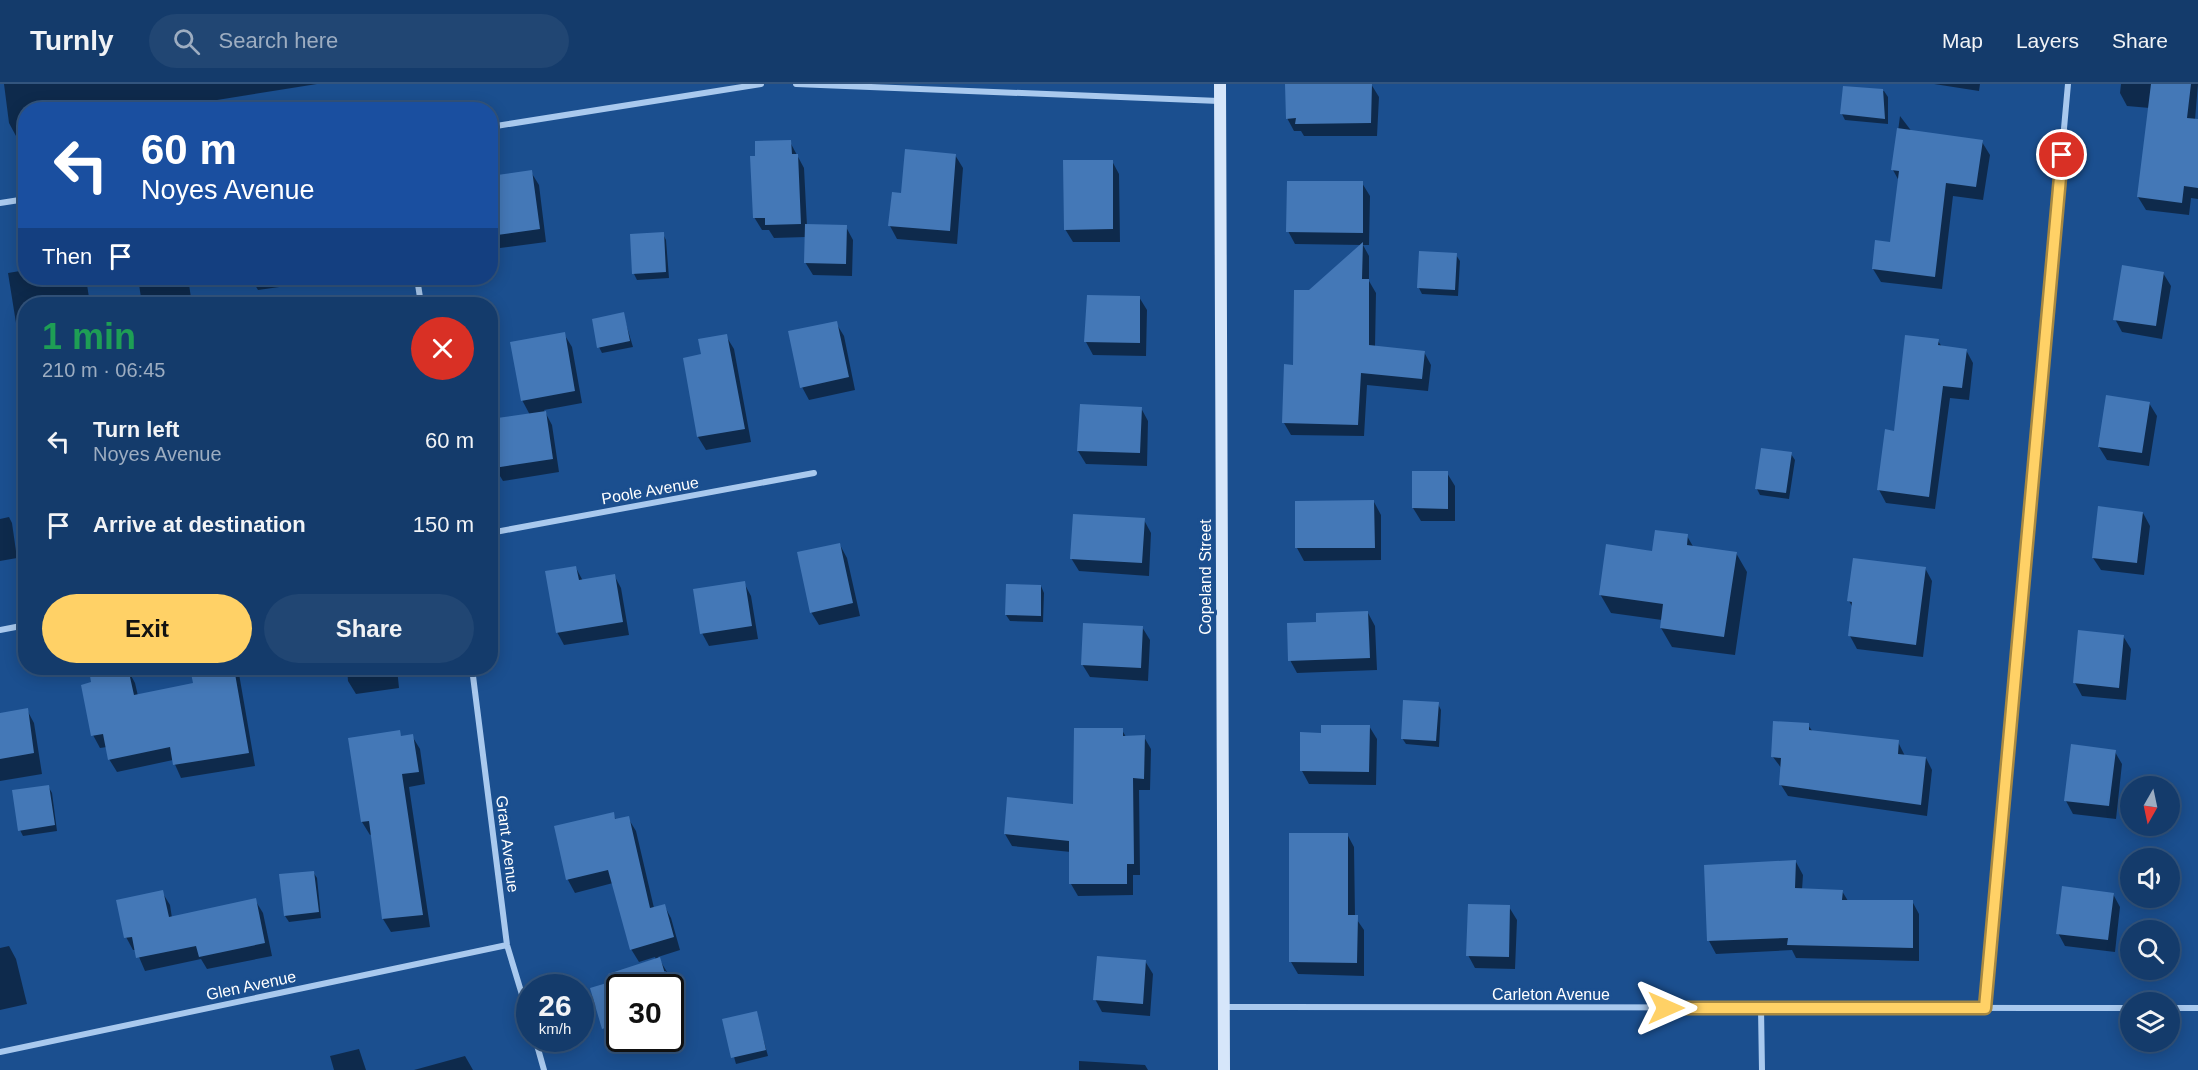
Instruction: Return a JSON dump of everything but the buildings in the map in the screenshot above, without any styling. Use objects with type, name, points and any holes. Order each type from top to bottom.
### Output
[{"type":"main road","name":"Copeland Street","points":[[1220,84],[1224,1070]]},
{"type":"street","points":[[498,126],[761,84]]},
{"type":"street","points":[[796,84],[1219,101]]},
{"type":"street","points":[[1985,1008],[2068,84]]},
{"type":"street","points":[[0,203],[18,200]]},
{"type":"street","name":"Poole Avenue","points":[[498,532],[814,473]]},
{"type":"street","points":[[0,630],[18,627]]},
{"type":"street","name":"Grant Avenue","points":[[473,675],[507,945],[516,975]]},
{"type":"street","name":"Glen Avenue","points":[[0,1052],[507,945]]},
{"type":"street","name":"Carleton Avenue","points":[[1224,1007],[2120,1008]]},
{"type":"street","points":[[1761,1008],[1762,1070]]},
{"type":"street","points":[[2180,1008],[2198,1008]]},
{"type":"street","points":[[538,1052],[544,1070]]},
{"type":"route","points":[[1666,1008],[1985,1008],[2062,155]]}]
